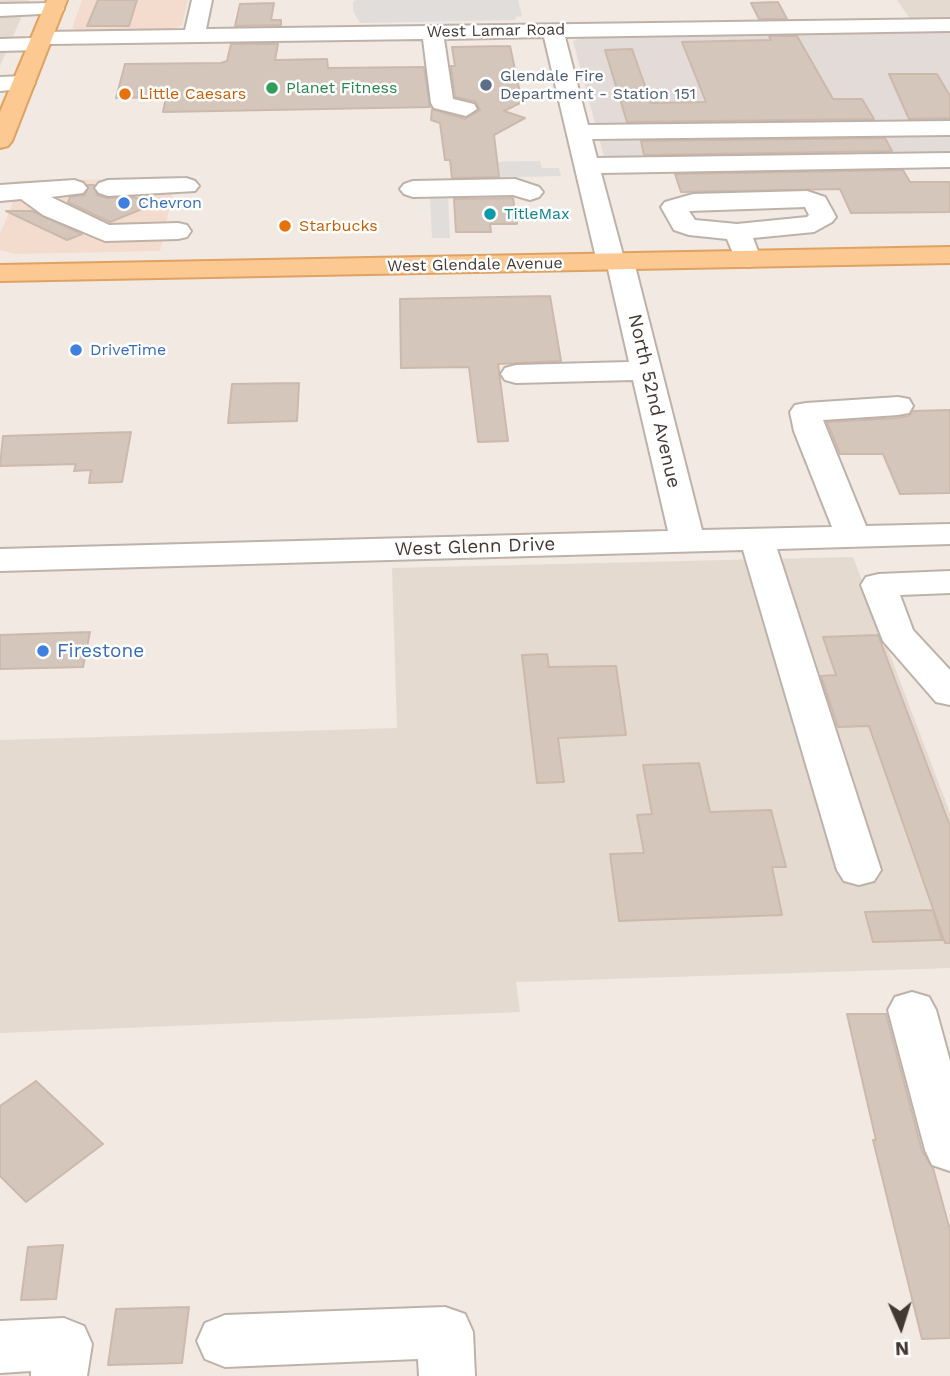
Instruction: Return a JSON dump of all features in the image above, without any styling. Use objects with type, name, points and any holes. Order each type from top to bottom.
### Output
[{"type":"main road","points":[[2,131],[55,4]]},
{"type":"main road","name":"West Glendale Avenue","points":[[0,273],[950,256]]},
{"type":"street","points":[[194,36],[202,0]]},
{"type":"street","points":[[0,10],[55,4]]},
{"type":"street","points":[[725,9],[737,28]]},
{"type":"street","name":"West Lamar Road","points":[[0,45],[194,36],[553,30],[579,20],[737,28],[916,17],[950,25]]},
{"type":"street","name":"North 52nd Avenue","points":[[553,30],[587,166],[647,371],[687,541]]},
{"type":"street","points":[[433,32],[440,86],[470,103]]},
{"type":"street","points":[[97,59],[116,51],[134,50],[163,56],[385,52],[384,33]]},
{"type":"street","points":[[0,83],[24,83]]},
{"type":"street","points":[[579,132],[950,128]]},
{"type":"street","points":[[587,166],[950,160]]},
{"type":"street","points":[[108,188],[186,186]]},
{"type":"street","points":[[413,189],[515,187],[530,192]]},
{"type":"street","points":[[0,193],[74,188]]},
{"type":"street","points":[[29,192],[52,209],[105,233],[178,231]]},
{"type":"street","points":[[737,232],[748,259]]},
{"type":"street","points":[[516,373],[647,371]]},
{"type":"street","points":[[898,406],[806,412],[810,431],[879,585],[896,633],[950,693]]},
{"type":"street","name":"West Glenn Drive","points":[[0,559],[950,534]]},
{"type":"street","points":[[757,539],[859,870]]},
{"type":"street","points":[[879,585],[950,582]]},
{"type":"street","points":[[912,1010],[950,1150]]},
{"type":"street","points":[[225,1341],[444,1332],[447,1376]]},
{"type":"street","points":[[0,1347],[64,1344],[59,1376]]},
{"type":"shaded area","points":[[0,0],[29,0],[0,66]]},
{"type":"shaded area","points":[[82,0],[188,0],[182,25],[175,29],[78,31],[72,28]]},
{"type":"shaded area","points":[[518,0],[522,16],[515,17],[516,20],[360,23],[353,11],[353,2]]},
{"type":"shaded area","points":[[897,0],[950,0],[950,20],[911,20]]},
{"type":"shaded area","points":[[950,31],[950,153],[606,164],[573,41],[586,36]]},
{"type":"shaded area","points":[[540,161],[542,168],[559,168],[561,176],[484,178],[482,162]]},
{"type":"shaded area","points":[[176,178],[160,251],[14,254],[0,250],[0,234],[12,205],[14,181]]},
{"type":"shaded area","points":[[430,196],[448,196],[450,238],[432,238]]},
{"type":"shaded area","points":[[853,557],[950,813],[950,968],[516,982],[520,1012],[0,1033],[0,740],[397,728],[392,568]]},
{"type":"building","points":[[98,0],[137,0],[129,26],[87,26]]},
{"type":"building","points":[[778,2],[787,19],[759,19],[751,3]]},
{"type":"building","points":[[274,3],[271,20],[281,20],[281,25],[235,26],[240,4]]},
{"type":"building","points":[[769,36],[797,36],[833,99],[862,99],[874,119],[627,122],[605,50],[632,49],[651,103],[706,102],[682,42],[771,40]]},
{"type":"building","points":[[231,44],[278,44],[275,60],[327,59],[328,68],[424,67],[430,107],[163,112],[166,97],[116,98],[125,64],[221,63],[227,61]]},
{"type":"building","points":[[510,46],[522,102],[504,111],[525,118],[494,135],[499,177],[452,178],[450,160],[445,160],[440,123],[431,120],[432,109],[465,119],[480,110],[475,101],[455,97],[451,66],[455,66],[452,47]]},
{"type":"building","points":[[889,74],[937,74],[950,96],[950,118],[909,119]]},
{"type":"building","points":[[885,138],[892,151],[644,155],[641,141]]},
{"type":"building","points":[[903,170],[910,182],[950,182],[950,212],[851,213],[840,189],[681,192],[675,174]]},
{"type":"building","points":[[88,185],[94,185],[97,195],[107,198],[134,197],[152,205],[110,222],[68,202],[70,197],[85,195]]},
{"type":"building","name":"TitleMax","points":[[513,198],[517,224],[490,224],[491,232],[456,232],[454,199]]},
{"type":"building","points":[[6,211],[32,211],[82,234],[67,240]]},
{"type":"building","points":[[550,296],[561,361],[498,364],[508,441],[478,442],[469,367],[401,368],[400,299]]},
{"type":"building","points":[[299,383],[297,421],[228,423],[232,384]]},
{"type":"building","points":[[950,410],[950,493],[900,494],[883,454],[840,454],[827,422],[898,418],[909,416],[913,411]]},
{"type":"building","points":[[131,432],[122,482],[89,483],[91,470],[74,471],[76,464],[0,466],[3,436]]},
{"type":"building","name":"Firestone","points":[[90,632],[83,667],[0,669],[0,635]]},
{"type":"building","points":[[878,635],[950,826],[950,943],[945,943],[869,726],[838,727],[821,676],[836,675],[823,637]]},
{"type":"building","points":[[547,654],[549,667],[616,666],[626,735],[558,738],[564,782],[537,783],[522,655]]},
{"type":"building","points":[[699,763],[710,812],[771,810],[786,867],[772,867],[782,915],[619,921],[610,854],[644,853],[637,815],[652,814],[643,765]]},
{"type":"building","points":[[933,910],[942,940],[873,942],[865,912]]},
{"type":"building","points":[[847,1014],[886,1014],[922,1151],[933,1168],[950,1230],[950,1338],[922,1339],[873,1140],[876,1140]]},
{"type":"building","points":[[36,1081],[103,1144],[26,1202],[0,1176],[0,1106]]},
{"type":"building","points":[[63,1245],[56,1299],[21,1300],[28,1247]]},
{"type":"building","points":[[189,1307],[182,1363],[108,1365],[116,1309]]},
{"type":"place","name":"Glendale Fire Department - Station 151","points":[[486,85]]},
{"type":"place","name":"Planet Fitness","points":[[272,88]]},
{"type":"place","name":"Little Caesars","points":[[125,94]]},
{"type":"place","name":"Chevron","points":[[124,203]]},
{"type":"place","name":"TitleMax","points":[[490,214]]},
{"type":"place","name":"Starbucks","points":[[285,226]]},
{"type":"place","name":"DriveTime","points":[[76,350]]},
{"type":"place","name":"Firestone","points":[[43,651]]}]
